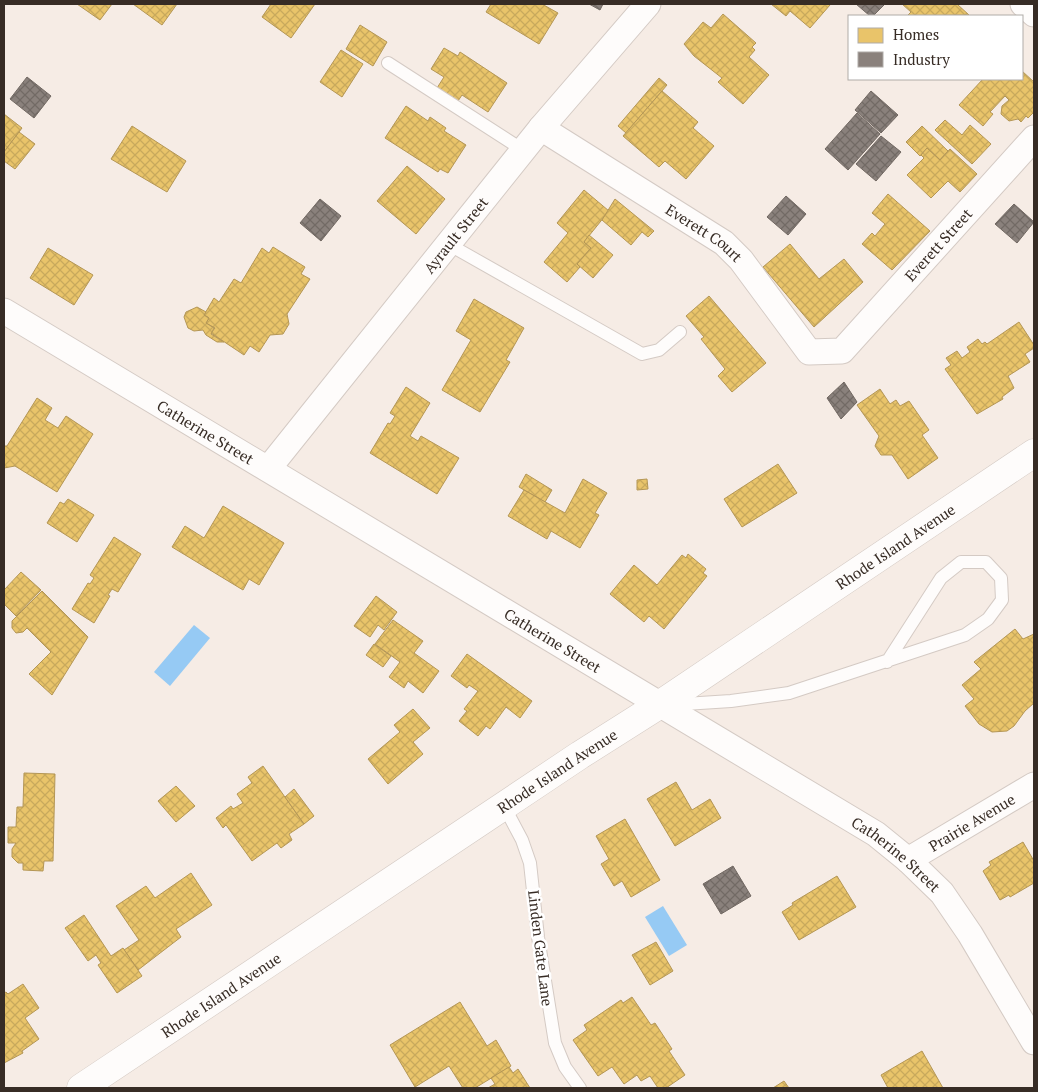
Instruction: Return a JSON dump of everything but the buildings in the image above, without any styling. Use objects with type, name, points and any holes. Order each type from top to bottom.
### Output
[{"type":"street","name":"Ayrault Street","points":[[268,469],[523,150],[648,4]]},
{"type":"street","points":[[1022,4],[1034,14]]},
{"type":"street","name":"Everett Court","points":[[541,128],[724,243],[741,260],[809,352],[842,351]]},
{"type":"street","name":"Everett Street","points":[[842,351],[1034,138]]},
{"type":"street","name":"Catherine Street","points":[[4,311],[876,834],[908,860],[942,893],[954,909],[1034,1042]]},
{"type":"street","name":"Rhode Island Avenue","points":[[81,1088],[659,705],[1034,452]]},
{"type":"street","name":"Prairie Avenue","points":[[908,860],[1034,785]]},
{"type":"lane","points":[[388,63],[523,150]]},
{"type":"lane","points":[[448,244],[642,354],[659,350],[680,332]]},
{"type":"lane","points":[[659,705],[730,701],[789,693],[887,662],[965,635],[988,619],[1002,600],[1001,578],[986,562],[961,562],[941,578],[887,662]]},
{"type":"lane","name":"Linden Gate Lane","points":[[504,806],[522,840],[530,863],[538,937],[555,1043],[565,1067],[580,1088]]},
{"type":"water","points":[[194,625],[210,638],[170,686],[154,672]]},
{"type":"water","points":[[663,906],[687,945],[669,956],[645,917]]}]
